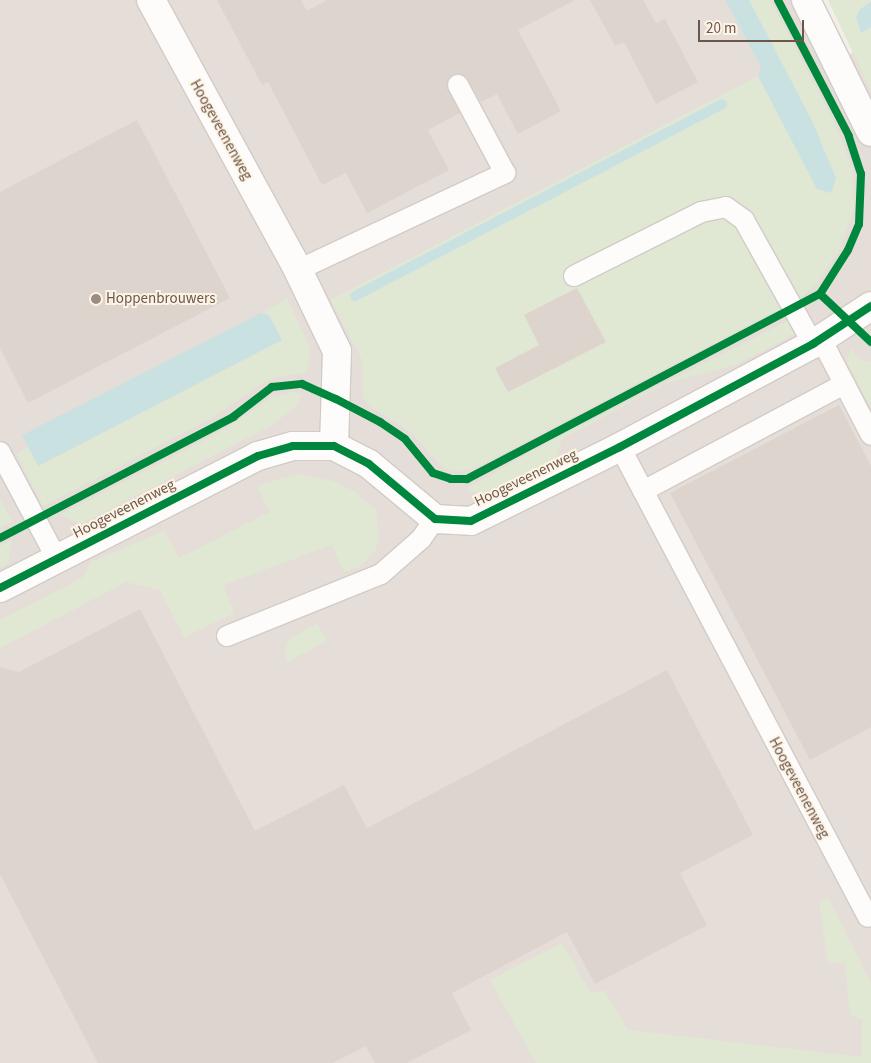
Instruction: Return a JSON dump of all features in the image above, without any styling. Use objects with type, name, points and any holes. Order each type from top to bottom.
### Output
[{"type":"street","name":"Hoogeveenenweg","points":[[151,0],[298,270],[338,351],[334,446]]},
{"type":"street","points":[[806,0],[828,50],[871,132]]},
{"type":"street","name":"Hoogeveenenweg","points":[[0,588],[258,456],[293,446],[334,446],[369,464],[435,519],[471,521],[620,447],[817,341],[871,306]]},
{"type":"lane","points":[[298,270],[505,173],[458,85]]},
{"type":"lane","points":[[574,276],[701,212],[726,207],[744,220],[844,384],[871,435]]},
{"type":"lane","points":[[643,491],[844,384]]},
{"type":"lane","name":"Hoogeveenenweg","points":[[620,447],[868,917]]},
{"type":"lane","points":[[0,452],[57,559]]},
{"type":"lane","points":[[227,636],[381,574],[421,538],[435,519]]},
{"type":"shaded area","points":[[0,0],[807,0],[838,60],[871,44],[871,1063],[0,1063]]},
{"type":"green space","points":[[749,0],[770,0],[833,120],[852,167],[854,208],[841,247],[816,284],[802,297],[475,468],[456,472],[444,469],[412,433],[368,405],[363,397],[362,360],[331,300],[758,76],[817,189],[836,178],[812,121]]},
{"type":"green space","points":[[828,0],[871,0],[861,32],[871,27],[871,91]]},
{"type":"green space","points":[[287,299],[311,349],[306,373],[276,377],[261,384],[214,417],[43,506],[17,454],[28,447],[39,466],[281,340],[269,315],[261,313]]},
{"type":"green space","points":[[793,318],[797,325],[794,334],[738,364],[667,383],[562,439],[555,460],[504,487],[485,493],[468,492],[467,488],[549,442]]},
{"type":"green space","points":[[851,349],[861,360],[871,362],[871,407],[847,362]]},
{"type":"green space","points":[[292,392],[301,394],[298,405],[270,426],[81,524],[60,515],[224,430],[271,398]]},
{"type":"green space","points":[[297,474],[333,481],[355,492],[376,510],[379,538],[375,551],[361,566],[344,572],[332,545],[223,585],[234,613],[184,637],[160,590],[126,582],[0,648],[0,620],[82,578],[91,562],[164,531],[179,558],[270,512],[257,486]]},
{"type":"green space","points":[[0,499],[12,522],[0,528]]},
{"type":"green space","points":[[12,540],[8,563],[0,567],[0,546]]},
{"type":"green space","points":[[317,624],[327,641],[287,662],[285,651],[289,639]]},
{"type":"green space","points":[[828,898],[871,984],[871,1063],[536,1063],[490,980],[562,943],[591,994],[604,990],[628,1030],[862,1057],[862,1020],[850,1015],[845,963],[828,963],[819,901]]},
{"type":"water","points":[[725,0],[749,0],[812,121],[836,178],[831,193],[817,189],[758,76],[761,67]]},
{"type":"water","points":[[871,1],[871,27],[861,33],[856,17],[859,10]]},
{"type":"water","points":[[261,313],[269,315],[282,340],[38,466],[22,435]]},
{"type":"building","points":[[217,0],[301,0],[307,11],[327,0],[575,0],[518,30],[561,111],[518,134],[497,94],[481,102],[465,75],[453,74],[446,85],[460,113],[428,130],[449,170],[367,213],[346,173],[322,185],[268,82],[262,85]]},
{"type":"building","points":[[590,0],[643,0],[656,23],[665,19],[698,82],[656,104],[624,42],[615,46]]},
{"type":"building","points":[[137,120],[230,298],[28,403],[0,348],[0,192]]},
{"type":"building","points":[[577,288],[606,342],[508,392],[495,368],[539,345],[524,315]]},
{"type":"building","points":[[839,405],[871,466],[871,727],[810,760],[670,493]]},
{"type":"building","points":[[140,609],[255,831],[344,785],[367,828],[667,670],[753,835],[680,873],[707,925],[595,984],[567,932],[452,993],[471,1030],[407,1063],[375,1063],[366,1046],[333,1063],[98,1063],[0,874],[0,667],[19,672]]},
{"type":"waterway","points":[[355,296],[722,104]]},
{"type":"cycle path","points":[[0,538],[233,417],[272,387],[302,384],[336,399],[380,422],[405,439],[433,473],[451,479],[467,479],[820,294],[848,250],[859,224],[861,174],[849,136],[778,0]]},
{"type":"cycle path","points":[[820,294],[871,342]]},
{"type":"cycle path","points":[[0,588],[258,456],[293,446],[334,446],[369,464],[435,519],[471,521],[620,447],[813,344],[871,306]]},
{"type":"place","name":"Hoppenbrouwers","points":[[96,299]]}]
